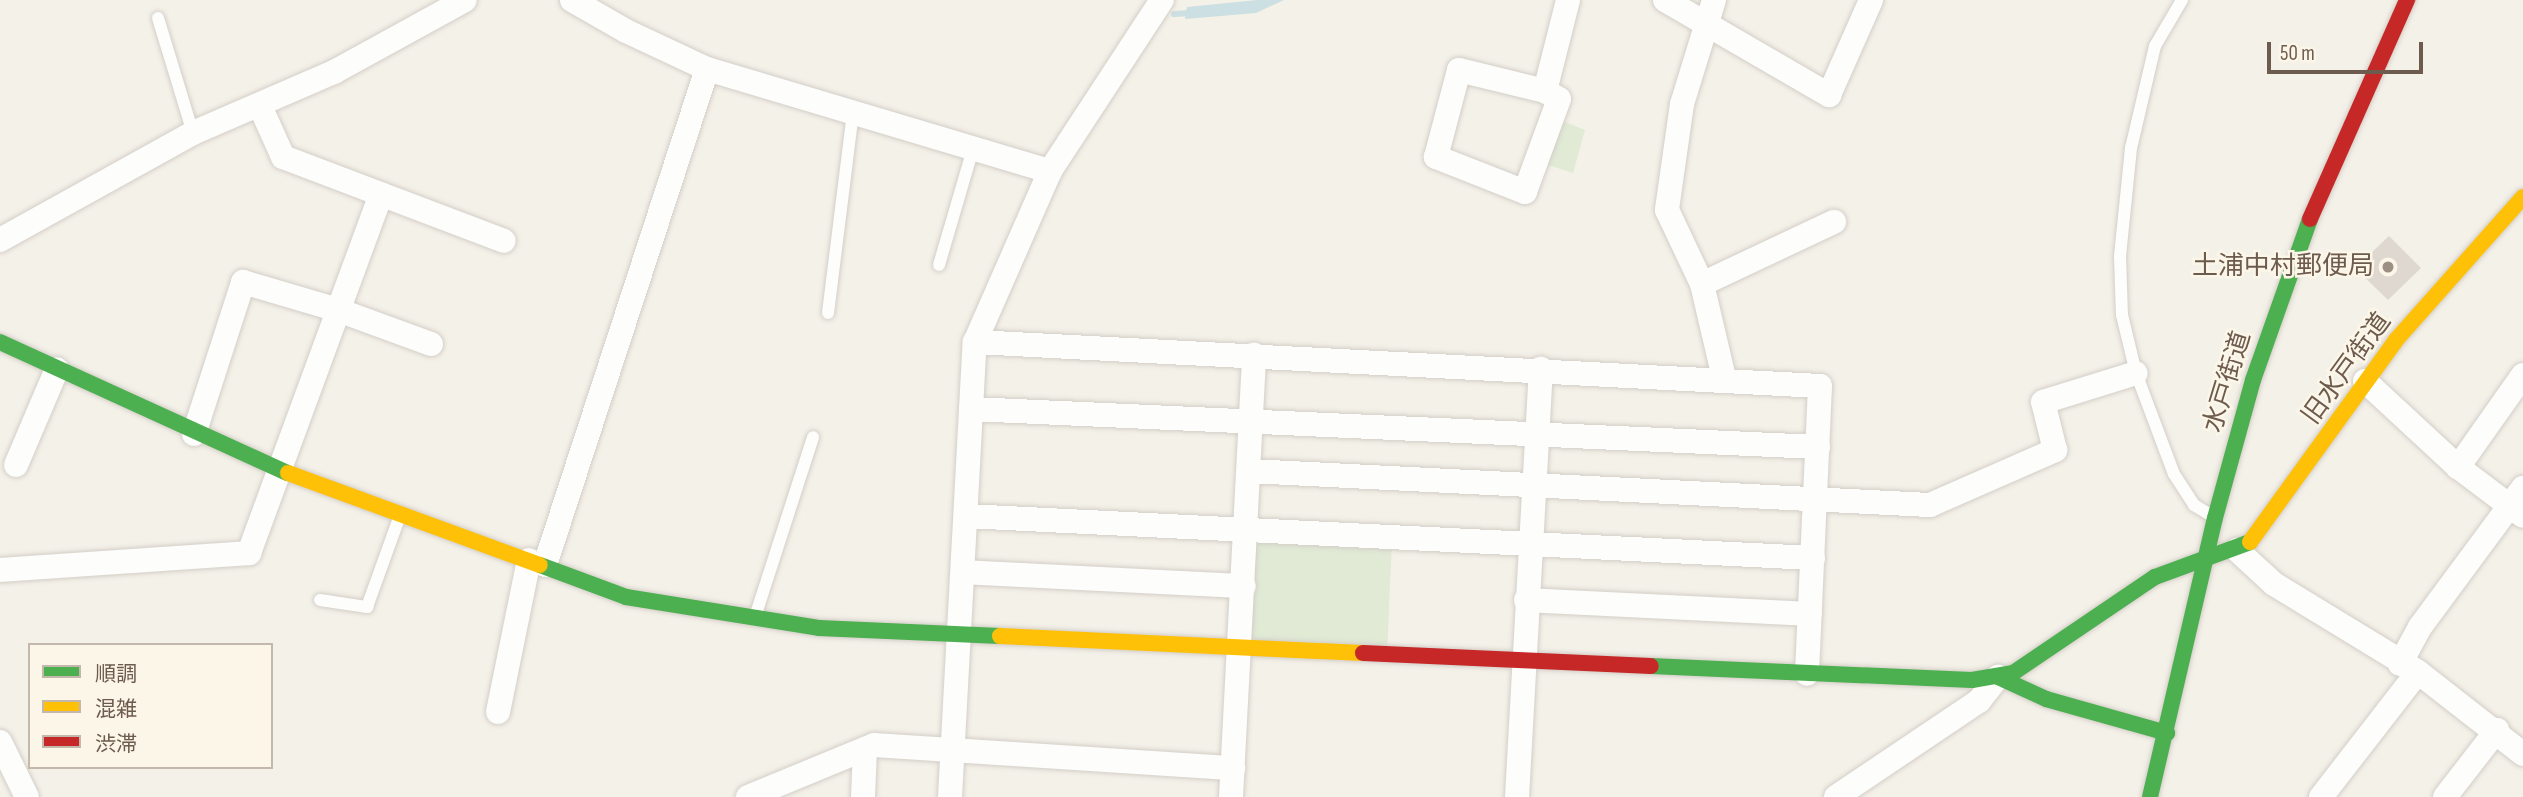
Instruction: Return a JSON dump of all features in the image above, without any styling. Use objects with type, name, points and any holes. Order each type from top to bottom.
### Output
[{"type":"main road","name":"水戸街道","points":[[2150,797],[2215,518],[2253,380],[2294,259],[2351,119],[2407,0]]},
{"type":"main road","name":"旧水戸街道","points":[[1998,677],[2029,663],[2155,577],[2207,556],[2237,550],[2252,541],[2273,518],[2365,381],[2482,239],[2523,197]]},
{"type":"main road","points":[[0,342],[194,434],[277,469],[537,562],[626,597],[819,628],[959,631],[1807,674],[1998,677],[2046,699],[2167,733]]},
{"type":"street","points":[[0,240],[193,133],[334,72],[465,0]]},
{"type":"street","points":[[572,0],[626,32],[707,69],[1050,171]]},
{"type":"street","points":[[950,797],[975,342],[1050,171],[1162,0]]},
{"type":"street","points":[[1545,91],[1568,0]]},
{"type":"street","points":[[1665,0],[1703,26],[1829,95],[1871,0]]},
{"type":"street","points":[[1714,0],[1703,26],[1682,104],[1667,210],[1702,284],[1724,378]]},
{"type":"street","points":[[498,712],[537,562],[707,69]]},
{"type":"street","points":[[1459,70],[1545,91],[1559,99],[1525,192],[1436,157],[1459,70]]},
{"type":"street","points":[[260,106],[283,157],[504,241]]},
{"type":"street","points":[[0,570],[249,553],[277,469],[381,194]]},
{"type":"street","points":[[1702,284],[1833,222]]},
{"type":"street","points":[[194,434],[243,282],[338,310],[431,344]]},
{"type":"street","points":[[975,342],[1724,378],[1820,386],[1807,674]]},
{"type":"street","points":[[1231,797],[1254,355]]},
{"type":"street","points":[[16,464],[57,369]]},
{"type":"street","points":[[1517,797],[1541,369]]},
{"type":"street","points":[[1249,471],[1816,502],[1930,505],[2055,450],[2043,402],[2136,373]]},
{"type":"street","points":[[2458,467],[2523,376]]},
{"type":"street","points":[[2320,797],[2409,668],[2420,627],[2518,503],[2458,467],[2365,381]]},
{"type":"street","points":[[971,409],[1818,447]]},
{"type":"street","points":[[966,516],[1813,558]]},
{"type":"street","points":[[2237,550],[2274,584],[2409,668],[2497,730],[2523,754]]},
{"type":"street","points":[[962,572],[1244,586]]},
{"type":"street","points":[[1526,600],[1810,614]]},
{"type":"street","points":[[1836,797],[1979,701],[1998,677]]},
{"type":"street","points":[[2445,797],[2497,730]]},
{"type":"street","points":[[748,797],[874,745],[1233,768]]},
{"type":"street","points":[[1,747],[27,797]]},
{"type":"street","points":[[863,797],[865,749]]},
{"type":"lane","points":[[2182,0],[2155,46],[2131,148],[2120,256],[2122,315],[2136,373],[2174,474],[2194,505],[2215,518]]},
{"type":"lane","points":[[158,18],[193,133]]},
{"type":"lane","points":[[828,313],[853,113]]},
{"type":"lane","points":[[939,265],[973,149]]},
{"type":"lane","points":[[755,618],[813,438]]},
{"type":"lane","points":[[320,600],[368,607],[401,514]]},
{"type":"green space","points":[[1555,118],[1585,130],[1573,173],[1539,162]]},
{"type":"green space","points":[[1250,535],[1392,541],[1387,652],[1246,646]]},
{"type":"shaded area","points":[[1284,0],[1256,13],[1185,19],[1187,7]]},
{"type":"building","points":[[2389,236],[2421,268],[2388,300],[2355,268]]},
{"type":"waterway","points":[[1174,14],[1192,13]]},
{"type":"traffic: fast","points":[[2150,797],[2215,518],[2253,380],[2310,219]]},
{"type":"traffic: fast","points":[[0,342],[288,473]]},
{"type":"traffic: fast","points":[[1651,666],[1972,680],[2013,673],[2155,577],[2250,542]]},
{"type":"traffic: fast","points":[[540,565],[626,597],[819,628],[1000,636]]},
{"type":"traffic: fast","points":[[1998,677],[2046,699],[2167,733]]},
{"type":"traffic: slow","points":[[2250,542],[2396,340],[2523,197]]},
{"type":"traffic: slow","points":[[288,473],[540,565]]},
{"type":"traffic: slow","points":[[1000,636],[1363,653]]},
{"type":"traffic: jam","points":[[2310,219],[2407,0]]},
{"type":"traffic: jam","points":[[1363,653],[1651,666]]},
{"type":"place","name":"土浦中村郵便局","points":[[2388,267]]}]
